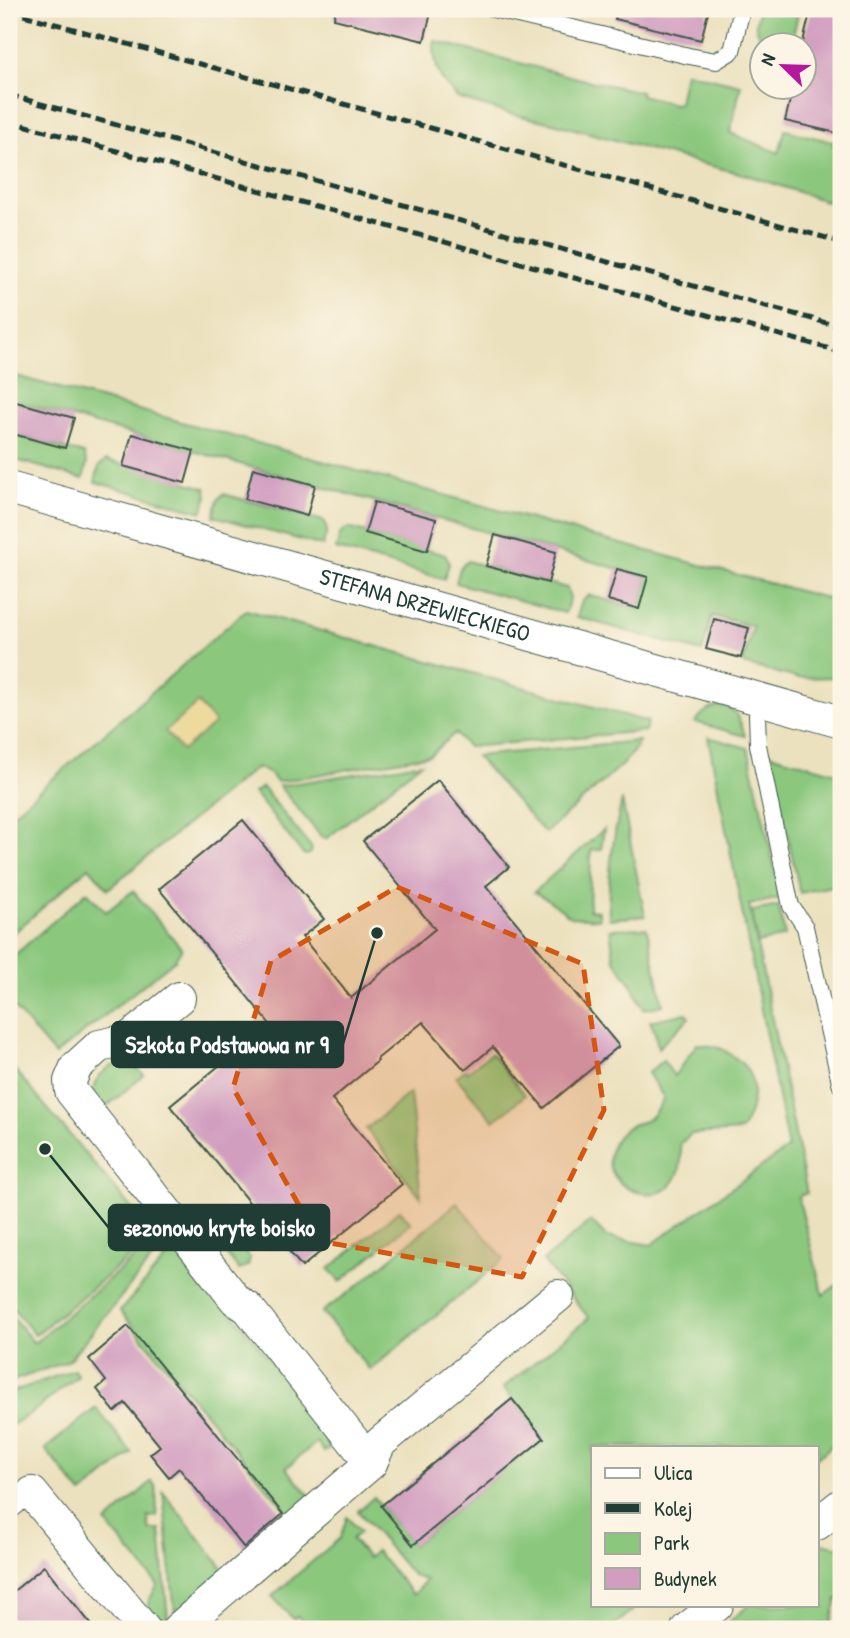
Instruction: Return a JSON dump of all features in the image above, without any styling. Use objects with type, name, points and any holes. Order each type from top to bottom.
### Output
[{"type":"street","name":"STEFANA DRZEWIECKIEGO","points":[[9,488],[841,722]]},
{"type":"street","points":[[179,998],[127,1040],[99,1046],[76,1067],[70,1081],[71,1091],[236,1300],[248,1308],[371,1463]]},
{"type":"street","points":[[178,1629],[371,1463],[380,1443],[558,1296]]},
{"type":"street","points":[[20,1502],[144,1629]]},
{"type":"street","points":[[818,1523],[841,1505]]},
{"type":"street","points":[[687,1629],[716,1606]]},
{"type":"lane","points":[[493,9],[716,61],[732,51],[742,9]]},
{"type":"lane","points":[[761,699],[757,715],[758,745],[789,897],[791,906],[805,927],[841,1086]]},
{"type":"highlighted area","points":[[397,887],[583,964],[604,1110],[522,1277],[319,1241],[233,1088],[271,961]]},
{"type":"green space","points":[[759,9],[799,9],[794,32],[757,32]]},
{"type":"green space","points":[[435,41],[641,92],[641,95],[674,104],[679,103],[685,72],[741,85],[730,133],[779,153],[785,130],[833,142],[833,146],[841,148],[841,206],[747,175],[457,98],[438,70],[434,52]]},
{"type":"green space","points":[[9,374],[610,541],[841,602],[841,677],[797,678],[743,664],[753,626],[712,616],[702,652],[577,617],[582,601],[589,595],[639,609],[648,577],[9,400]]},
{"type":"green space","points":[[9,433],[84,454],[87,463],[83,479],[9,458]]},
{"type":"green space","points":[[106,460],[206,488],[207,497],[202,512],[95,482],[99,466]]},
{"type":"green space","points":[[223,494],[324,521],[327,531],[323,546],[214,516],[218,500]]},
{"type":"green space","points":[[348,528],[446,555],[449,564],[444,579],[336,549],[340,534]]},
{"type":"green space","points":[[467,561],[567,588],[570,598],[565,613],[456,583],[460,568]]},
{"type":"green space","points":[[246,610],[648,722],[645,731],[468,747],[455,733],[430,755],[277,782],[257,767],[108,889],[89,867],[9,937],[9,817]]},
{"type":"green space","points":[[723,706],[735,713],[745,736],[695,722],[707,711]]},
{"type":"green space","points":[[708,737],[748,748],[781,898],[749,905],[807,1193],[798,1196],[823,1295],[841,1282],[841,1438],[818,1457],[818,1446],[591,1446],[591,1606],[638,1606],[610,1629],[309,1629],[298,1616],[293,1619],[272,1596],[340,1538],[347,1517],[360,1532],[352,1539],[368,1558],[376,1551],[413,1595],[426,1580],[413,1576],[358,1511],[374,1497],[413,1545],[543,1438],[503,1388],[589,1318],[543,1261],[591,1221],[606,1237],[651,1245],[788,1148]]},
{"type":"green space","points":[[639,741],[622,765],[545,833],[476,756]]},
{"type":"green space","points":[[770,754],[840,774],[841,884],[800,893]]},
{"type":"green space","points":[[421,763],[323,839],[279,786]]},
{"type":"green space","points":[[262,787],[311,847],[310,854],[302,853],[254,793]]},
{"type":"green space","points":[[622,800],[645,916],[609,919],[611,859]]},
{"type":"green space","points":[[604,829],[601,850],[591,850],[589,910],[599,911],[599,919],[571,917],[534,892]]},
{"type":"green space","points":[[133,891],[182,949],[176,959],[55,1055],[9,1002],[9,960],[87,892],[106,912]]},
{"type":"green space","points":[[779,906],[785,936],[758,943],[752,911]]},
{"type":"green space","points":[[647,928],[663,1005],[644,1009],[614,959],[610,929]]},
{"type":"green space","points":[[687,1013],[689,1018],[658,1048],[650,1021]]},
{"type":"green space","points":[[697,1044],[723,1049],[743,1064],[749,1073],[753,1091],[746,1121],[741,1131],[691,1134],[680,1144],[679,1169],[671,1185],[657,1193],[641,1193],[626,1187],[614,1176],[609,1160],[614,1142],[621,1132],[647,1120],[664,1098],[648,1073],[663,1060],[674,1076]]},
{"type":"green space","points":[[491,1053],[525,1095],[494,1121],[456,1077]]},
{"type":"green space","points":[[9,1063],[155,1236],[35,1335],[9,1304]]},
{"type":"green space","points":[[125,1064],[138,1069],[144,1075],[100,1112],[93,1093],[98,1077],[111,1066]]},
{"type":"green space","points":[[410,1093],[421,1197],[366,1129]]},
{"type":"green space","points":[[457,1203],[504,1259],[370,1370],[322,1312],[359,1285]]},
{"type":"green space","points":[[400,1210],[411,1223],[340,1282],[329,1269]]},
{"type":"green space","points":[[214,1222],[221,1224],[250,1258],[248,1265],[239,1270],[206,1229]]},
{"type":"green space","points":[[168,1229],[172,1235],[68,1361],[9,1382],[9,1313],[34,1343]]},
{"type":"green space","points":[[178,1244],[334,1444],[324,1452],[317,1442],[286,1468],[312,1498],[289,1514],[120,1311]]},
{"type":"green space","points":[[74,1370],[78,1376],[9,1427],[9,1393]]},
{"type":"green space","points":[[96,1408],[132,1453],[82,1494],[45,1449]]},
{"type":"green space","points":[[152,1481],[156,1487],[157,1516],[148,1517],[149,1530],[160,1530],[168,1619],[161,1622],[153,1618],[147,1608],[158,1585],[106,1523]]},
{"type":"green space","points":[[163,1492],[226,1572],[175,1614]]},
{"type":"green space","points":[[823,1543],[841,1548],[841,1599],[837,1599],[829,1629],[720,1629],[748,1606],[818,1606],[818,1547]]},
{"type":"sand","points":[[198,703],[215,723],[182,751],[165,731]]},
{"type":"building","points":[[335,9],[432,9],[424,41],[334,19]]},
{"type":"building","points":[[617,9],[709,9],[701,40],[615,19]]},
{"type":"building","points":[[811,9],[841,9],[841,134],[785,121],[790,102],[818,102],[818,32],[805,32]]},
{"type":"building","points":[[9,400],[74,418],[65,448],[9,433]]},
{"type":"building","points":[[132,434],[194,451],[185,483],[123,466]]},
{"type":"building","points":[[253,468],[315,485],[307,516],[245,499]]},
{"type":"building","points":[[374,502],[436,519],[427,551],[365,533]]},
{"type":"building","points":[[495,535],[556,552],[548,583],[486,566]]},
{"type":"building","points":[[617,569],[648,577],[639,609],[608,600]]},
{"type":"building","points":[[714,619],[749,628],[741,658],[706,649]]},
{"type":"building","points":[[438,780],[509,867],[486,886],[619,1046],[544,1108],[493,1047],[465,1070],[423,1022],[332,1099],[402,1184],[302,1267],[170,1106],[270,1024],[159,889],[243,820],[324,919],[302,937],[351,998],[435,929],[363,841]]},
{"type":"building","points":[[128,1326],[283,1514],[244,1548],[179,1468],[169,1477],[150,1454],[160,1446],[125,1403],[115,1412],[97,1389],[106,1381],[89,1359]]},
{"type":"building","points":[[512,1399],[544,1438],[413,1545],[381,1506]]},
{"type":"building","points":[[44,1566],[95,1629],[9,1629],[9,1595]]},
{"type":"railway","points":[[9,11],[841,242]]},
{"type":"railway","points":[[9,95],[841,327]]},
{"type":"railway","points":[[9,121],[841,352]]},
{"type":"place","name":"Szkoła Podstawowa nr 9","points":[[377,933]]},
{"type":"place","name":"sezonowo kryte boisko","points":[[45,1149]]}]
